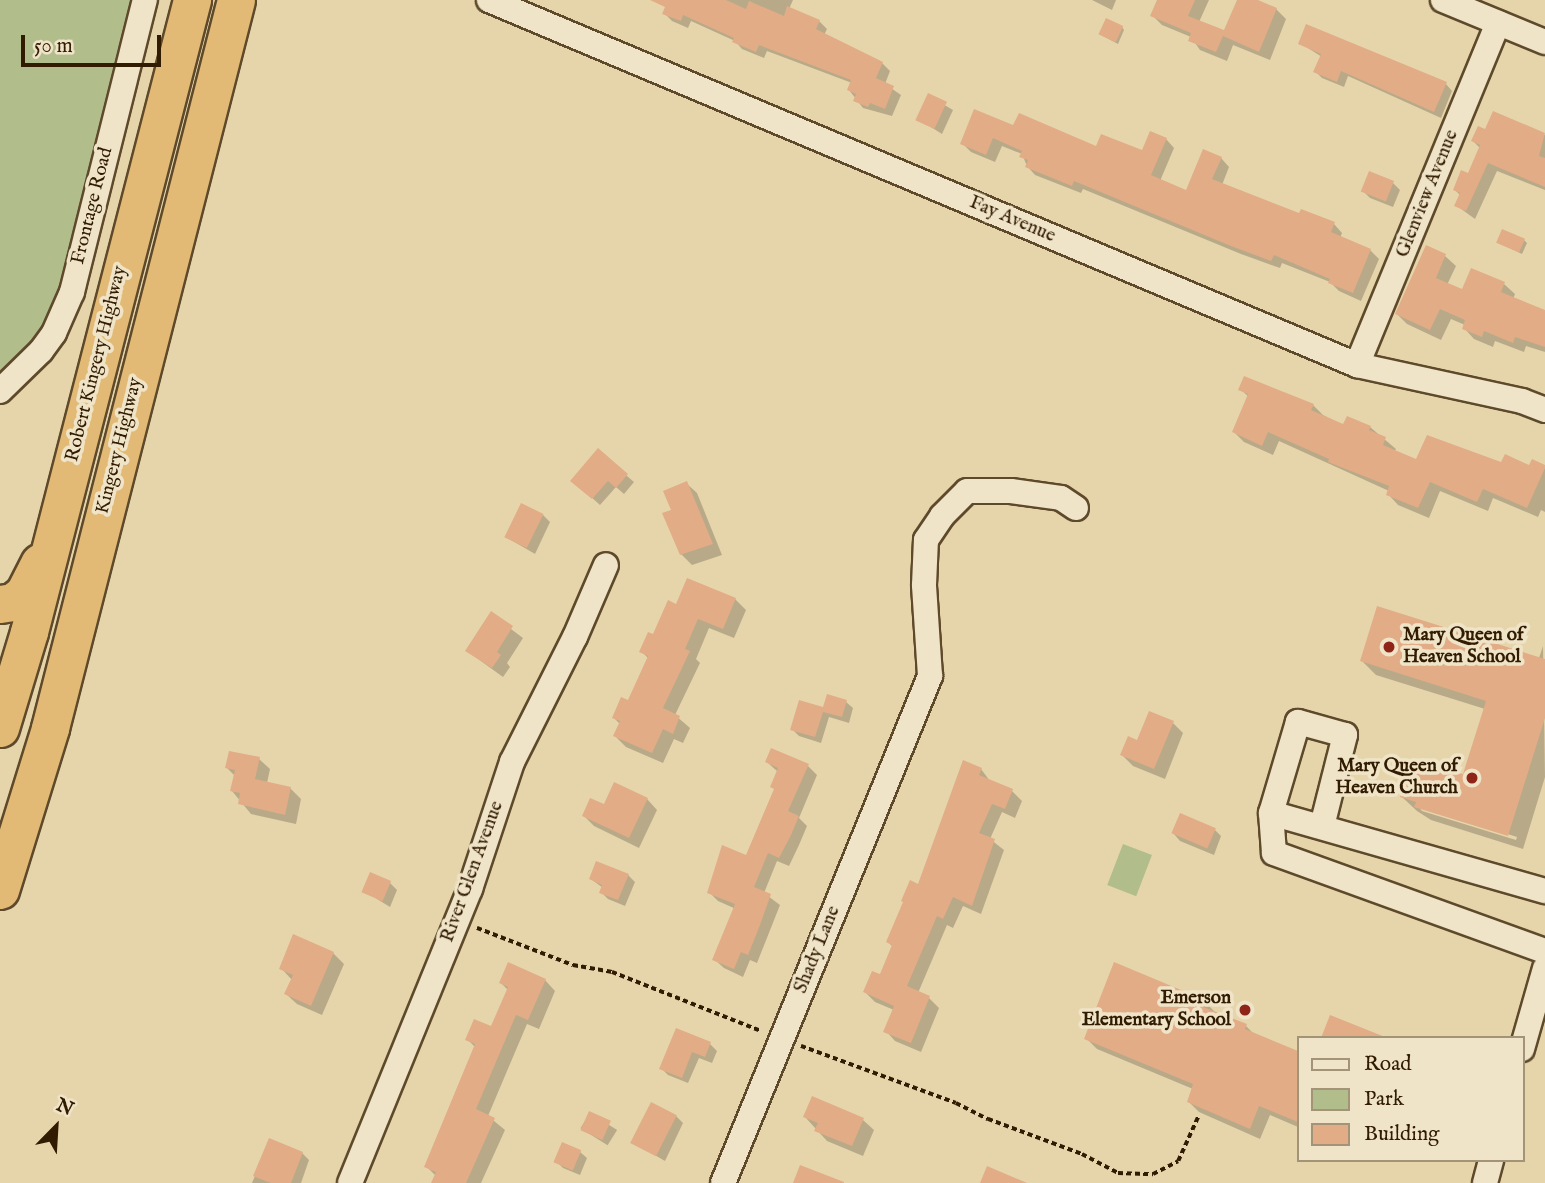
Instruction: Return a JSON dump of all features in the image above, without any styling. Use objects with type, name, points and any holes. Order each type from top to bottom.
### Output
[{"type":"highway","name":"Robert Kingery Highway","points":[[2,721],[192,0]]},
{"type":"highway","name":"Kingery Highway","points":[[0,890],[50,728],[236,0]]},
{"type":"highway","points":[[0,604],[13,602],[24,593],[56,524]]},
{"type":"highway","points":[[0,656],[2,721]]},
{"type":"street","name":"Frontage Road","points":[[0,391],[41,351],[54,333],[72,292],[145,0]]},
{"type":"street","name":"Fay Avenue","points":[[489,0],[1357,365],[1522,401],[1545,410]]},
{"type":"street","points":[[1443,0],[1545,42]]},
{"type":"street","name":"Glenview Avenue","points":[[1357,365],[1498,23]]},
{"type":"street","name":"Shady Lane","points":[[723,1183],[930,676],[924,585],[926,540],[942,516],[967,491],[1036,494],[1061,498],[1076,508]]},
{"type":"street","name":"River Glen Avenue","points":[[350,1183],[457,919],[512,762],[575,637],[606,565]]},
{"type":"street","points":[[1322,826],[1345,735],[1298,722],[1270,813],[1274,853],[1545,951]]},
{"type":"street","points":[[1270,813],[1545,891]]},
{"type":"street","points":[[1524,1042],[1545,968]]},
{"type":"path","points":[[457,919],[573,965],[612,972],[637,981],[782,1039],[956,1103],[1082,1154],[1118,1173],[1153,1174],[1178,1161],[1198,1116]]},
{"type":"green space","points":[[0,0],[131,0],[59,288],[40,332],[0,373]]},
{"type":"green space","points":[[1123,844],[1152,855],[1136,896],[1107,885]]},
{"type":"building","points":[[650,0],[726,0],[746,9],[749,1],[784,16],[787,6],[820,20],[816,29],[883,62],[876,78],[894,86],[885,109],[870,103],[868,107],[853,101],[856,94],[847,90],[851,80],[759,45],[756,52],[732,42],[734,38],[683,15],[681,21],[662,14],[665,7]]},
{"type":"building","points":[[1157,0],[1195,0],[1188,16],[1224,30],[1237,0],[1258,0],[1277,8],[1259,52],[1223,36],[1216,52],[1188,41],[1191,33],[1150,16]]},
{"type":"building","points":[[1106,18],[1123,26],[1116,42],[1098,34]]},
{"type":"building","points":[[1306,24],[1447,82],[1434,112],[1341,71],[1337,82],[1313,72],[1321,54],[1298,44]]},
{"type":"building","points":[[928,93],[947,102],[934,129],[915,120]]},
{"type":"building","points":[[974,109],[1013,125],[1019,113],[1096,146],[1101,134],[1142,150],[1150,131],[1167,138],[1151,175],[1186,190],[1203,149],[1222,157],[1212,179],[1299,213],[1301,209],[1335,222],[1331,232],[1371,249],[1353,293],[1328,283],[1330,279],[1274,255],[1271,261],[1074,181],[1072,186],[1025,167],[1028,160],[1019,157],[1022,151],[993,138],[986,155],[960,144]]},
{"type":"building","points":[[1493,111],[1545,133],[1539,156],[1545,158],[1545,187],[1488,163],[1466,211],[1454,206],[1460,193],[1453,190],[1461,170],[1468,173],[1480,145],[1471,141],[1478,126],[1485,129]]},
{"type":"building","points":[[1369,171],[1394,181],[1386,202],[1361,191]]},
{"type":"building","points":[[1502,229],[1525,239],[1519,253],[1496,243]]},
{"type":"building","points":[[1426,245],[1446,254],[1436,278],[1462,289],[1471,268],[1505,282],[1501,292],[1545,310],[1545,347],[1515,337],[1513,343],[1484,331],[1482,337],[1462,329],[1465,320],[1440,309],[1430,330],[1395,314]]},
{"type":"building","points":[[1244,376],[1314,404],[1311,410],[1343,424],[1347,416],[1371,426],[1369,430],[1386,437],[1383,445],[1416,459],[1427,435],[1501,462],[1505,454],[1529,465],[1532,459],[1545,465],[1545,468],[1527,508],[1483,489],[1477,502],[1430,482],[1418,508],[1386,495],[1389,486],[1328,462],[1329,459],[1268,432],[1262,446],[1232,432],[1248,394],[1238,390]]},
{"type":"building","points":[[598,448],[628,474],[616,488],[608,481],[592,499],[570,481]]},
{"type":"building","points":[[687,481],[713,544],[680,555],[662,513],[671,510],[663,491]]},
{"type":"building","points":[[521,503],[543,514],[527,548],[504,537]]},
{"type":"building","points":[[687,578],[736,598],[723,629],[698,619],[685,649],[690,651],[663,708],[680,716],[673,734],[663,729],[652,753],[613,736],[620,721],[612,718],[621,697],[628,700],[648,656],[639,652],[648,632],[653,634],[668,600],[676,604]]},
{"type":"building","points":[[1377,606],[1545,659],[1545,718],[1508,836],[1414,807],[1416,802],[1400,797],[1410,767],[1424,771],[1427,763],[1463,774],[1486,701],[1360,661]]},
{"type":"building","points":[[491,611],[513,626],[497,652],[501,655],[492,668],[465,651]]},
{"type":"building","points":[[827,694],[847,700],[842,717],[823,712],[815,737],[790,730],[799,700],[823,707]]},
{"type":"building","points":[[1149,711],[1174,721],[1154,769],[1120,755],[1128,736],[1137,740]]},
{"type":"building","points":[[771,748],[809,764],[788,811],[799,816],[791,835],[779,858],[768,853],[754,887],[771,894],[748,955],[741,952],[734,969],[712,960],[735,904],[707,893],[722,845],[746,855],[774,789],[770,787],[778,768],[765,762]]},
{"type":"building","points":[[229,751],[260,757],[255,779],[291,787],[285,815],[238,804],[240,793],[230,791],[235,770],[225,768]]},
{"type":"building","points":[[963,760],[982,768],[979,775],[1013,789],[1005,809],[992,804],[979,833],[995,839],[972,906],[953,897],[943,919],[937,916],[907,986],[930,996],[911,1043],[883,1032],[894,1006],[863,992],[872,971],[880,974],[892,945],[886,942],[903,902],[901,901],[910,880],[918,884]]},
{"type":"building","points":[[614,782],[648,798],[629,838],[582,816],[590,798],[604,804]]},
{"type":"building","points":[[1180,813],[1216,828],[1207,848],[1171,833]]},
{"type":"building","points":[[596,861],[629,874],[618,900],[599,893],[602,885],[589,879]]},
{"type":"building","points":[[370,872],[391,881],[383,901],[361,892]]},
{"type":"building","points":[[293,934],[334,952],[311,1006],[284,994],[293,975],[279,969]]},
{"type":"building","points":[[508,962],[546,979],[528,1020],[516,1015],[476,1109],[495,1118],[466,1183],[431,1183],[436,1172],[424,1167],[475,1044],[465,1040],[474,1019],[491,1026],[508,987],[499,983]]},
{"type":"building","points":[[1114,962],[1205,1000],[1203,1007],[1247,1024],[1245,1029],[1296,1050],[1296,1121],[1259,1106],[1250,1129],[1187,1102],[1193,1084],[1084,1039]]},
{"type":"building","points":[[1330,1015],[1382,1036],[1322,1036]]},
{"type":"building","points":[[676,1028],[711,1042],[705,1057],[692,1052],[682,1078],[659,1069]]},
{"type":"building","points":[[812,1096],[864,1118],[852,1146],[814,1131],[818,1123],[803,1117]]},
{"type":"building","points":[[651,1102],[677,1115],[656,1156],[630,1143]]},
{"type":"building","points":[[589,1111],[611,1121],[602,1140],[580,1130]]},
{"type":"building","points":[[269,1138],[303,1152],[291,1183],[271,1183],[253,1176]]},
{"type":"building","points":[[562,1142],[581,1150],[573,1170],[553,1162]]},
{"type":"building","points":[[800,1165],[844,1182],[844,1183],[793,1183]]},
{"type":"building","points":[[987,1166],[1027,1183],[980,1183]]},
{"type":"place","name":"Mary Queen of Heaven School","points":[[1389,647]]},
{"type":"place","name":"Mary Queen of Heaven Church","points":[[1472,778]]},
{"type":"place","name":"Emerson Elementary School","points":[[1245,1010]]}]
